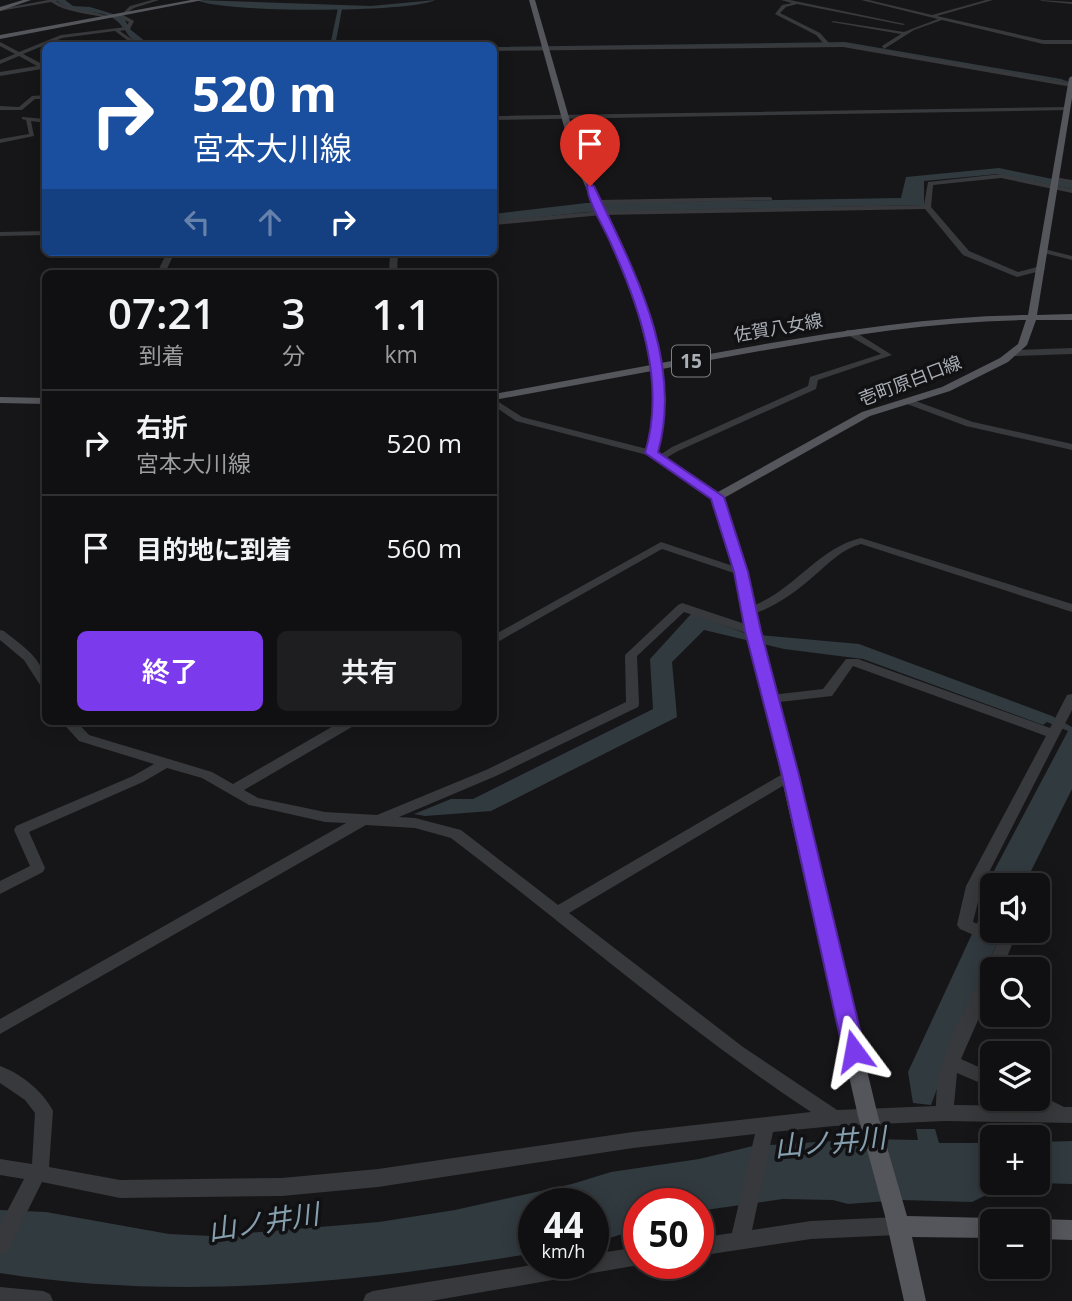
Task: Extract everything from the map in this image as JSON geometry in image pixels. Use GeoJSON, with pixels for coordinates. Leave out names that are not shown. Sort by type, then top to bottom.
{"type":"FeatureCollection","features":[{"type":"Feature","properties":{"kind":"main road"},"geometry":{"type":"LineString","coordinates":[[0,9],[28,0]]}},
{"type":"Feature","properties":{"kind":"main road"},"geometry":{"type":"LineString","coordinates":[[0,37],[198,0]]}},
{"type":"Feature","properties":{"kind":"main road"},"geometry":{"type":"LineString","coordinates":[[532,0],[577,159],[636,287],[657,368],[661,401],[655,456],[718,497],[741,572],[869,1120],[915,1301]]}},
{"type":"Feature","properties":{"kind":"main road"},"geometry":{"type":"LineString","coordinates":[[1015,353],[1022,345],[1032,317],[1071,82]]}},
{"type":"Feature","properties":{"kind":"main road","name":"佐賀八女線"},"geometry":{"type":"LineString","coordinates":[[497,398],[849,332],[919,323],[1072,317]]}},
{"type":"Feature","properties":{"kind":"main road","name":"壱町原白口線"},"geometry":{"type":"LineString","coordinates":[[718,497],[866,414],[946,389],[1015,353]]}},
{"type":"Feature","properties":{"kind":"main road"},"geometry":{"type":"LineString","coordinates":[[0,400],[42,401]]}},
{"type":"Feature","properties":{"kind":"main road"},"geometry":{"type":"LineString","coordinates":[[896,1221],[980,1227]]}},
{"type":"Feature","properties":{"kind":"main road"},"geometry":{"type":"LineString","coordinates":[[1050,1229],[1072,1230]]}},
{"type":"Feature","properties":{"kind":"street"},"geometry":{"type":"LineString","coordinates":[[0,9],[54,0],[64,9],[88,11],[107,17]]}},
{"type":"Feature","properties":{"kind":"street"},"geometry":{"type":"LineString","coordinates":[[50,42],[68,35],[128,28],[132,21],[120,15],[132,7],[157,0]]}},
{"type":"Feature","properties":{"kind":"street"},"geometry":{"type":"LineString","coordinates":[[783,0],[903,24]]}},
{"type":"Feature","properties":{"kind":"street"},"geometry":{"type":"LineString","coordinates":[[819,0],[784,6],[777,13],[799,22],[827,43],[1071,82]]}},
{"type":"Feature","properties":{"kind":"street"},"geometry":{"type":"LineString","coordinates":[[866,0],[1043,42],[1072,42]]}},
{"type":"Feature","properties":{"kind":"street"},"geometry":{"type":"LineString","coordinates":[[884,30],[991,0]]}},
{"type":"Feature","properties":{"kind":"street"},"geometry":{"type":"LineString","coordinates":[[1042,0],[1072,3]]}},
{"type":"Feature","properties":{"kind":"street"},"geometry":{"type":"LineString","coordinates":[[884,47],[904,33],[943,19]]}},
{"type":"Feature","properties":{"kind":"street"},"geometry":{"type":"LineString","coordinates":[[833,22],[904,33]]}},
{"type":"Feature","properties":{"kind":"street"},"geometry":{"type":"LineString","coordinates":[[117,31],[133,42]]}},
{"type":"Feature","properties":{"kind":"street"},"geometry":{"type":"LineString","coordinates":[[497,48],[827,43],[884,47],[1071,82]]}},
{"type":"Feature","properties":{"kind":"street"},"geometry":{"type":"LineString","coordinates":[[0,44],[42,67]]}},
{"type":"Feature","properties":{"kind":"street"},"geometry":{"type":"LineString","coordinates":[[0,62],[42,45]]}},
{"type":"Feature","properties":{"kind":"street"},"geometry":{"type":"LineString","coordinates":[[0,74],[42,67]]}},
{"type":"Feature","properties":{"kind":"street"},"geometry":{"type":"LineString","coordinates":[[0,108],[20,109],[34,97],[42,97]]}},
{"type":"Feature","properties":{"kind":"street"},"geometry":{"type":"LineString","coordinates":[[20,109],[20,115],[28,121],[42,121]]}},
{"type":"Feature","properties":{"kind":"street"},"geometry":{"type":"LineString","coordinates":[[497,118],[1067,109]]}},
{"type":"Feature","properties":{"kind":"street"},"geometry":{"type":"LineString","coordinates":[[0,141],[32,135],[28,121]]}},
{"type":"Feature","properties":{"kind":"street"},"geometry":{"type":"LineString","coordinates":[[927,207],[930,183],[1001,176],[1054,183],[1072,182]]}},
{"type":"Feature","properties":{"kind":"street"},"geometry":{"type":"LineString","coordinates":[[1054,183],[1072,191]]}},
{"type":"Feature","properties":{"kind":"street"},"geometry":{"type":"LineString","coordinates":[[497,223],[600,208],[770,199]]}},
{"type":"Feature","properties":{"kind":"street"},"geometry":{"type":"LineString","coordinates":[[600,208],[927,207],[972,257],[1017,275],[1041,268]]}},
{"type":"Feature","properties":{"kind":"street"},"geometry":{"type":"LineString","coordinates":[[0,234],[42,233]]}},
{"type":"Feature","properties":{"kind":"street"},"geometry":{"type":"LineString","coordinates":[[1043,250],[1071,256]]}},
{"type":"Feature","properties":{"kind":"street"},"geometry":{"type":"LineString","coordinates":[[497,401],[519,419],[655,456],[813,387],[813,379],[888,355],[849,332]]}},
{"type":"Feature","properties":{"kind":"street"},"geometry":{"type":"LineString","coordinates":[[1015,353],[1072,351]]}},
{"type":"Feature","properties":{"kind":"street"},"geometry":{"type":"LineString","coordinates":[[910,402],[930,412],[987,430],[1072,447]]}},
{"type":"Feature","properties":{"kind":"street"},"geometry":{"type":"LineString","coordinates":[[749,611],[758,609],[803,579],[820,564],[854,542],[861,541],[1072,608]]}},
{"type":"Feature","properties":{"kind":"street"},"geometry":{"type":"LineString","coordinates":[[497,638],[661,545],[741,572]]}},
{"type":"Feature","properties":{"kind":"street"},"geometry":{"type":"LineString","coordinates":[[0,1027],[372,819],[491,773],[633,704],[631,655],[682,607],[753,631]]}},
{"type":"Feature","properties":{"kind":"street"},"geometry":{"type":"LineString","coordinates":[[0,634],[29,658],[42,679]]}},
{"type":"Feature","properties":{"kind":"street"},"geometry":{"type":"LineString","coordinates":[[771,699],[827,693],[850,662],[854,662],[1052,733]]}},
{"type":"Feature","properties":{"kind":"street"},"geometry":{"type":"LineString","coordinates":[[981,873],[1072,698]]}},
{"type":"Feature","properties":{"kind":"street"},"geometry":{"type":"LineString","coordinates":[[72,725],[84,738],[207,775],[254,802],[325,817],[397,820],[456,834],[658,990],[834,1118]]}},
{"type":"Feature","properties":{"kind":"street"},"geometry":{"type":"LineString","coordinates":[[234,789],[345,725]]}},
{"type":"Feature","properties":{"kind":"street"},"geometry":{"type":"LineString","coordinates":[[0,888],[37,868],[21,830],[138,779],[167,762]]}},
{"type":"Feature","properties":{"kind":"street"},"geometry":{"type":"LineString","coordinates":[[558,912],[790,775]]}},
{"type":"Feature","properties":{"kind":"street"},"geometry":{"type":"LineString","coordinates":[[980,874],[974,886],[965,925],[980,932]]}},
{"type":"Feature","properties":{"kind":"street"},"geometry":{"type":"LineString","coordinates":[[945,1113],[943,1101],[952,1063],[980,1000]]}},
{"type":"Feature","properties":{"kind":"street"},"geometry":{"type":"LineString","coordinates":[[952,1063],[980,1076]]}},
{"type":"Feature","properties":{"kind":"street"},"geometry":{"type":"LineString","coordinates":[[0,1073],[31,1095],[44,1111],[42,1163],[0,1245]]}},
{"type":"Feature","properties":{"kind":"street"},"geometry":{"type":"LineString","coordinates":[[785,1122],[808,1101]]}},
{"type":"Feature","properties":{"kind":"street"},"geometry":{"type":"LineString","coordinates":[[1050,1107],[1069,1115]]}},
{"type":"Feature","properties":{"kind":"street"},"geometry":{"type":"LineString","coordinates":[[0,1167],[34,1180],[120,1189],[282,1187],[378,1178],[633,1140],[763,1129],[785,1122],[834,1118],[869,1120],[945,1113],[1069,1115]]}},
{"type":"Feature","properties":{"kind":"street"},"geometry":{"type":"LineString","coordinates":[[741,1234],[763,1129]]}},
{"type":"Feature","properties":{"kind":"street"},"geometry":{"type":"LineString","coordinates":[[714,1242],[741,1234],[896,1221]]}},
{"type":"Feature","properties":{"kind":"street"},"geometry":{"type":"LineString","coordinates":[[373,1301],[623,1259]]}},
{"type":"Feature","properties":{"kind":"street"},"geometry":{"type":"LineString","coordinates":[[0,1297],[43,1301]]}},
{"type":"Feature","properties":{"kind":"shaded area"},"geometry":{"type":"Polygon","coordinates":[[[845,42],[1072,83],[843,45],[497,50],[497,47],[845,42]]]}},
{"type":"Feature","properties":{"kind":"shaded area"},"geometry":{"type":"Polygon","coordinates":[[[999,168],[1072,183],[1072,189],[998,174],[924,181],[924,205],[588,212],[497,222],[497,214],[586,203],[901,198],[906,177],[999,168]]]}},
{"type":"Feature","properties":{"kind":"shaded area"},"geometry":{"type":"Polygon","coordinates":[[[692,613],[747,634],[859,644],[1052,716],[1072,727],[1072,789],[1030,873],[993,873],[1068,731],[1047,722],[1043,725],[863,659],[784,649],[704,630],[672,662],[677,717],[491,811],[425,816],[414,814],[451,799],[473,799],[653,709],[650,659],[692,613]]]}},
{"type":"Feature","properties":{"kind":"shaded area"},"geometry":{"type":"Polygon","coordinates":[[[980,912],[980,943],[997,943],[991,957],[980,957],[980,982],[931,1105],[913,1103],[908,1072],[980,912]]]}},
{"type":"Feature","properties":{"kind":"shaded area"},"geometry":{"type":"Polygon","coordinates":[[[916,1129],[935,1129],[939,1143],[980,1143],[980,1195],[986,1195],[972,1202],[901,1200],[848,1204],[833,1200],[783,1199],[714,1209],[714,1188],[623,1188],[623,1234],[609,1238],[609,1188],[554,1188],[611,1172],[699,1159],[753,1146],[866,1139],[918,1140],[916,1129]]]}},
{"type":"Feature","properties":{"kind":"shaded area"},"geometry":{"type":"Polygon","coordinates":[[[1072,1141],[1072,1184],[1050,1183],[1050,1142],[1072,1141]]]}},
{"type":"Feature","properties":{"kind":"shaded area"},"geometry":{"type":"Polygon","coordinates":[[[518,1196],[518,1256],[401,1273],[267,1285],[133,1286],[0,1273],[0,1210],[46,1212],[169,1234],[211,1236],[379,1222],[455,1210],[518,1196]]]}},
{"type":"Feature","properties":{"kind":"waterway"},"geometry":{"type":"LineString","coordinates":[[60,0],[71,8],[90,9],[120,19],[128,32],[142,42]]}},
{"type":"Feature","properties":{"kind":"waterway"},"geometry":{"type":"LineString","coordinates":[[201,0],[226,4],[371,8],[431,0]]}},
{"type":"Feature","properties":{"kind":"waterway"},"geometry":{"type":"LineString","coordinates":[[333,42],[340,9]]}},
{"type":"Feature","properties":{"kind":"route"},"geometry":{"type":"LineString","coordinates":[[590,186],[628,264],[657,368],[661,401],[651,453],[718,497],[741,572],[854,1051]]}},
{"type":"Feature","properties":{"kind":"water label","name":"山ノ井川"},"geometry":{"type":"Point","coordinates":[830,1141]}},
{"type":"Feature","properties":{"kind":"water label","name":"山ノ井川"},"geometry":{"type":"Point","coordinates":[263,1221]}}]}
